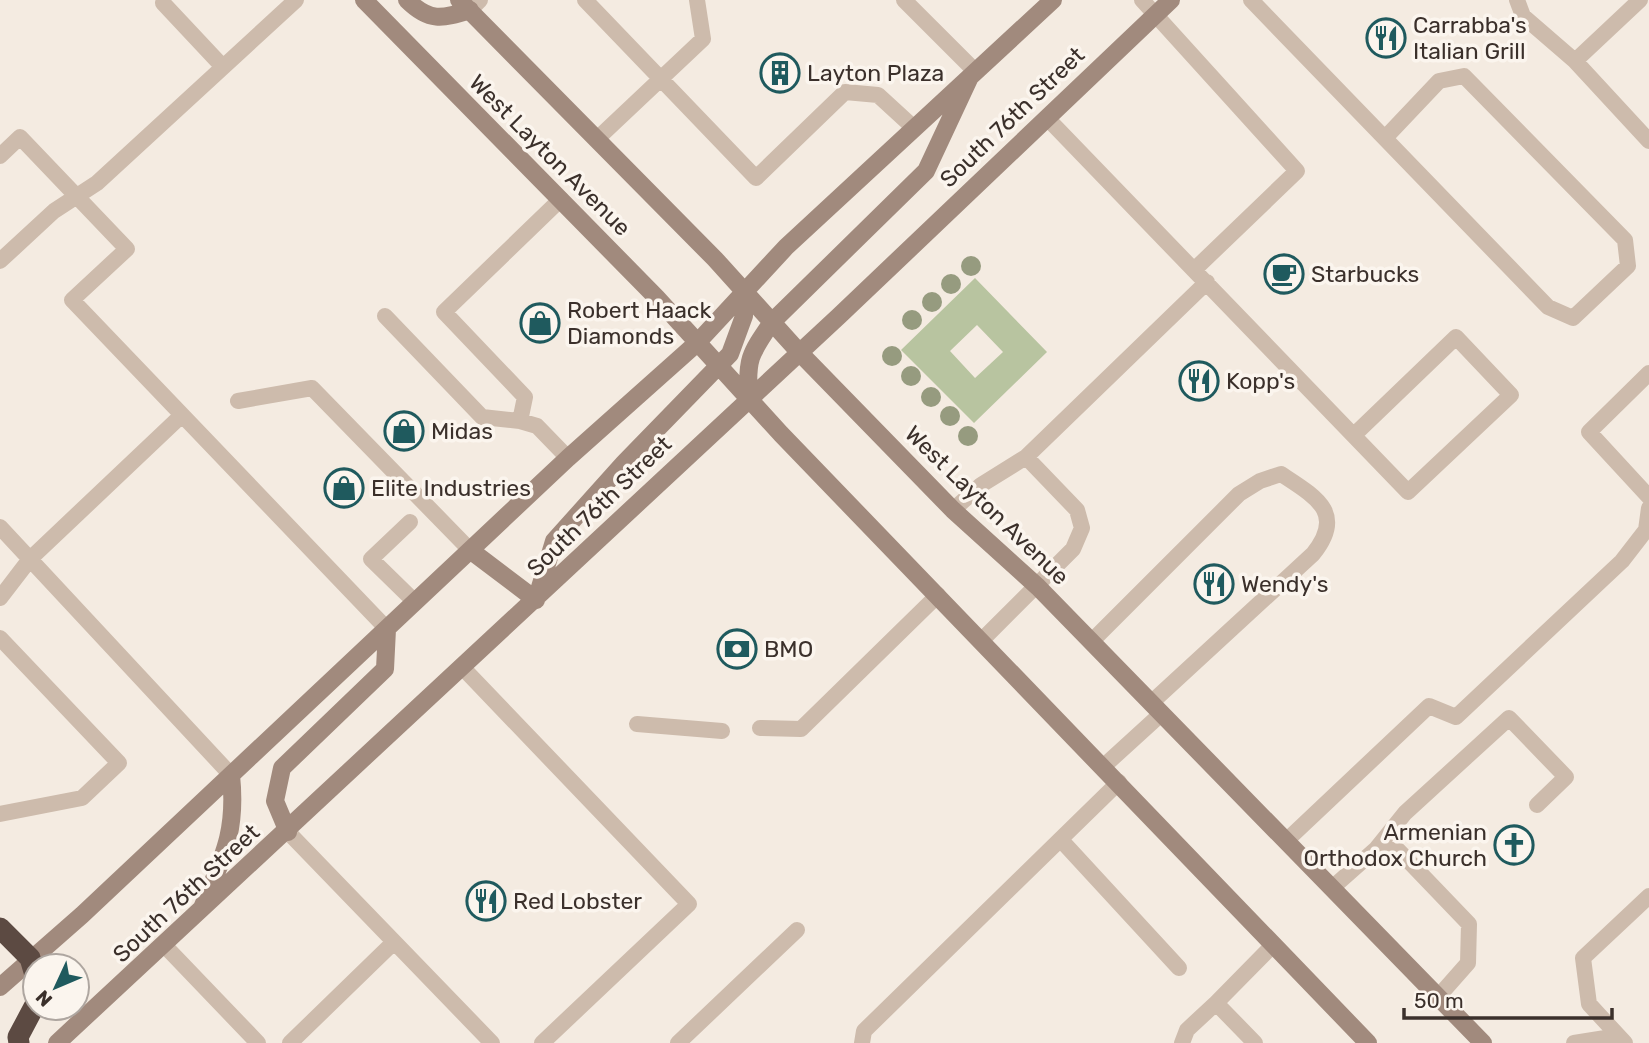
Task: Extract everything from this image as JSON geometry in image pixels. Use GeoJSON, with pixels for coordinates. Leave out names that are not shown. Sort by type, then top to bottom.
{"type":"FeatureCollection","features":[{"type":"Feature","properties":{"kind":"highway"},"geometry":{"type":"LineString","coordinates":[[0,928],[21,954]]}},
{"type":"Feature","properties":{"kind":"highway"},"geometry":{"type":"LineString","coordinates":[[19,1043],[28,1022]]}},
{"type":"Feature","properties":{"kind":"main road","name":"West Layton Avenue"},"geometry":{"type":"LineString","coordinates":[[364,0],[561,199],[1368,1043]]}},
{"type":"Feature","properties":{"kind":"main road"},"geometry":{"type":"LineString","coordinates":[[407,0],[418,11],[443,19],[470,3]]}},
{"type":"Feature","properties":{"kind":"main road"},"geometry":{"type":"LineString","coordinates":[[46,952],[82,915],[568,458],[697,343],[777,255],[974,70],[1053,0]]}},
{"type":"Feature","properties":{"kind":"main road","name":"South 76th Street"},"geometry":{"type":"LineString","coordinates":[[57,1043],[536,600],[1171,0]]}},
{"type":"Feature","properties":{"kind":"main road","name":"West Layton Avenue"},"geometry":{"type":"LineString","coordinates":[[470,3],[799,352],[953,510],[1038,587],[1483,1043]]}},
{"type":"Feature","properties":{"kind":"main road"},"geometry":{"type":"LineString","coordinates":[[749,398],[748,361],[772,323],[926,171],[974,70]]}},
{"type":"Feature","properties":{"kind":"main road"},"geometry":{"type":"LineString","coordinates":[[470,550],[536,600],[554,541],[624,463],[730,354],[739,334],[744,292]]}},
{"type":"Feature","properties":{"kind":"main road"},"geometry":{"type":"LineString","coordinates":[[288,832],[275,801],[282,768],[385,669],[387,629]]}},
{"type":"Feature","properties":{"kind":"main road"},"geometry":{"type":"LineString","coordinates":[[199,914],[230,841],[234,806],[231,775]]}},
{"type":"Feature","properties":{"kind":"main road"},"geometry":{"type":"LineString","coordinates":[[0,987],[21,974]]}},
{"type":"Feature","properties":{"kind":"lane"},"geometry":{"type":"LineString","coordinates":[[0,261],[54,211],[97,183],[296,0]]}},
{"type":"Feature","properties":{"kind":"lane"},"geometry":{"type":"LineString","coordinates":[[585,0],[756,178],[845,92],[878,95],[914,128]]}},
{"type":"Feature","properties":{"kind":"lane"},"geometry":{"type":"LineString","coordinates":[[597,139],[703,39],[696,0]]}},
{"type":"Feature","properties":{"kind":"lane"},"geometry":{"type":"LineString","coordinates":[[904,0],[974,70]]}},
{"type":"Feature","properties":{"kind":"lane"},"geometry":{"type":"LineString","coordinates":[[1142,0],[1297,171],[1194,270]]}},
{"type":"Feature","properties":{"kind":"lane"},"geometry":{"type":"LineString","coordinates":[[1251,0],[1548,307],[1573,318],[1628,266],[1625,240],[1464,76],[1439,81],[1385,138]]}},
{"type":"Feature","properties":{"kind":"lane"},"geometry":{"type":"LineString","coordinates":[[1517,0],[1523,16],[1575,61],[1649,141]]}},
{"type":"Feature","properties":{"kind":"lane"},"geometry":{"type":"LineString","coordinates":[[1575,61],[1640,0]]}},
{"type":"Feature","properties":{"kind":"lane"},"geometry":{"type":"LineString","coordinates":[[163,3],[223,67]]}},
{"type":"Feature","properties":{"kind":"lane"},"geometry":{"type":"LineString","coordinates":[[1047,118],[1408,492],[1511,395],[1456,337],[1354,435]]}},
{"type":"Feature","properties":{"kind":"lane"},"geometry":{"type":"LineString","coordinates":[[0,156],[20,137],[127,249],[72,300],[387,629]]}},
{"type":"Feature","properties":{"kind":"lane"},"geometry":{"type":"LineString","coordinates":[[520,421],[524,397],[444,312],[561,199]]}},
{"type":"Feature","properties":{"kind":"lane"},"geometry":{"type":"LineString","coordinates":[[953,510],[981,485],[1026,457],[1207,282]]}},
{"type":"Feature","properties":{"kind":"lane"},"geometry":{"type":"LineString","coordinates":[[385,316],[482,417],[520,421],[537,426],[568,458]]}},
{"type":"Feature","properties":{"kind":"lane"},"geometry":{"type":"LineString","coordinates":[[1649,373],[1589,432],[1649,497]]}},
{"type":"Feature","properties":{"kind":"lane"},"geometry":{"type":"LineString","coordinates":[[238,401],[313,388],[470,550]]}},
{"type":"Feature","properties":{"kind":"lane"},"geometry":{"type":"LineString","coordinates":[[0,598],[30,559],[182,415]]}},
{"type":"Feature","properties":{"kind":"lane"},"geometry":{"type":"LineString","coordinates":[[982,640],[1038,587],[1073,549],[1082,528],[1077,510],[1026,457]]}},
{"type":"Feature","properties":{"kind":"lane"},"geometry":{"type":"LineString","coordinates":[[1091,642],[1239,494],[1260,481],[1281,474],[1321,503],[1329,521],[1325,539],[1313,554],[1156,708],[1104,766]]}},
{"type":"Feature","properties":{"kind":"lane"},"geometry":{"type":"LineString","coordinates":[[1286,841],[1429,706],[1456,717],[1622,561],[1646,530],[1649,508]]}},
{"type":"Feature","properties":{"kind":"lane"},"geometry":{"type":"LineString","coordinates":[[410,522],[371,559],[415,603]]}},
{"type":"Feature","properties":{"kind":"lane"},"geometry":{"type":"LineString","coordinates":[[0,527],[231,775]]}},
{"type":"Feature","properties":{"kind":"lane"},"geometry":{"type":"LineString","coordinates":[[760,728],[801,729],[938,595]]}},
{"type":"Feature","properties":{"kind":"lane"},"geometry":{"type":"LineString","coordinates":[[0,638],[119,763],[82,798],[0,814]]}},
{"type":"Feature","properties":{"kind":"lane"},"geometry":{"type":"LineString","coordinates":[[463,668],[689,904],[542,1043]]}},
{"type":"Feature","properties":{"kind":"lane"},"geometry":{"type":"LineString","coordinates":[[1332,888],[1376,849],[1405,813],[1509,718],[1566,776],[1537,805]]}},
{"type":"Feature","properties":{"kind":"lane"},"geometry":{"type":"LineString","coordinates":[[636,724],[722,731]]}},
{"type":"Feature","properties":{"kind":"lane"},"geometry":{"type":"LineString","coordinates":[[862,1043],[864,1031],[1119,782]]}},
{"type":"Feature","properties":{"kind":"lane"},"geometry":{"type":"LineString","coordinates":[[288,832],[492,1043]]}},
{"type":"Feature","properties":{"kind":"lane"},"geometry":{"type":"LineString","coordinates":[[1061,840],[1179,968]]}},
{"type":"Feature","properties":{"kind":"lane"},"geometry":{"type":"LineString","coordinates":[[1376,849],[1398,850],[1469,924],[1468,963],[1438,997]]}},
{"type":"Feature","properties":{"kind":"lane"},"geometry":{"type":"LineString","coordinates":[[1618,1041],[1589,1004],[1583,958],[1649,896]]}},
{"type":"Feature","properties":{"kind":"lane"},"geometry":{"type":"LineString","coordinates":[[678,1043],[797,930]]}},
{"type":"Feature","properties":{"kind":"lane"},"geometry":{"type":"LineString","coordinates":[[290,1043],[394,942]]}},
{"type":"Feature","properties":{"kind":"lane"},"geometry":{"type":"LineString","coordinates":[[164,946],[258,1043]]}},
{"type":"Feature","properties":{"kind":"lane"},"geometry":{"type":"LineString","coordinates":[[1182,1043],[1187,1030],[1273,946]]}},
{"type":"Feature","properties":{"kind":"lane"},"geometry":{"type":"LineString","coordinates":[[1216,1003],[1255,1043]]}},
{"type":"Feature","properties":{"kind":"lane"},"geometry":{"type":"LineString","coordinates":[[1574,1043],[1618,1041]]}},
{"type":"Feature","properties":{"kind":"green space"},"geometry":{"type":"Polygon","coordinates":[[[975,278],[1047,352],[974,423],[901,350],[975,278]],[[977,325],[950,351],[975,378],[1003,352],[977,325]]]}},
{"type":"Feature","properties":{"kind":"place","name":"Carrabba's Italian Grill"},"geometry":{"type":"Point","coordinates":[1386,38]}},
{"type":"Feature","properties":{"kind":"place","name":"Layton Plaza"},"geometry":{"type":"Point","coordinates":[780,73]}},
{"type":"Feature","properties":{"kind":"place","name":"Starbucks"},"geometry":{"type":"Point","coordinates":[1284,274]}},
{"type":"Feature","properties":{"kind":"place","name":"Robert Haack Diamonds"},"geometry":{"type":"Point","coordinates":[540,323]}},
{"type":"Feature","properties":{"kind":"place","name":"Kopp's"},"geometry":{"type":"Point","coordinates":[1199,381]}},
{"type":"Feature","properties":{"kind":"place","name":"Midas"},"geometry":{"type":"Point","coordinates":[404,431]}},
{"type":"Feature","properties":{"kind":"place","name":"Elite Industries"},"geometry":{"type":"Point","coordinates":[344,488]}},
{"type":"Feature","properties":{"kind":"place","name":"Wendy's"},"geometry":{"type":"Point","coordinates":[1214,584]}},
{"type":"Feature","properties":{"kind":"place","name":"BMO"},"geometry":{"type":"Point","coordinates":[737,649]}},
{"type":"Feature","properties":{"kind":"place","name":"Armenian Orthodox Church"},"geometry":{"type":"Point","coordinates":[1514,845]}},
{"type":"Feature","properties":{"kind":"place","name":"Red Lobster"},"geometry":{"type":"Point","coordinates":[486,901]}}]}
